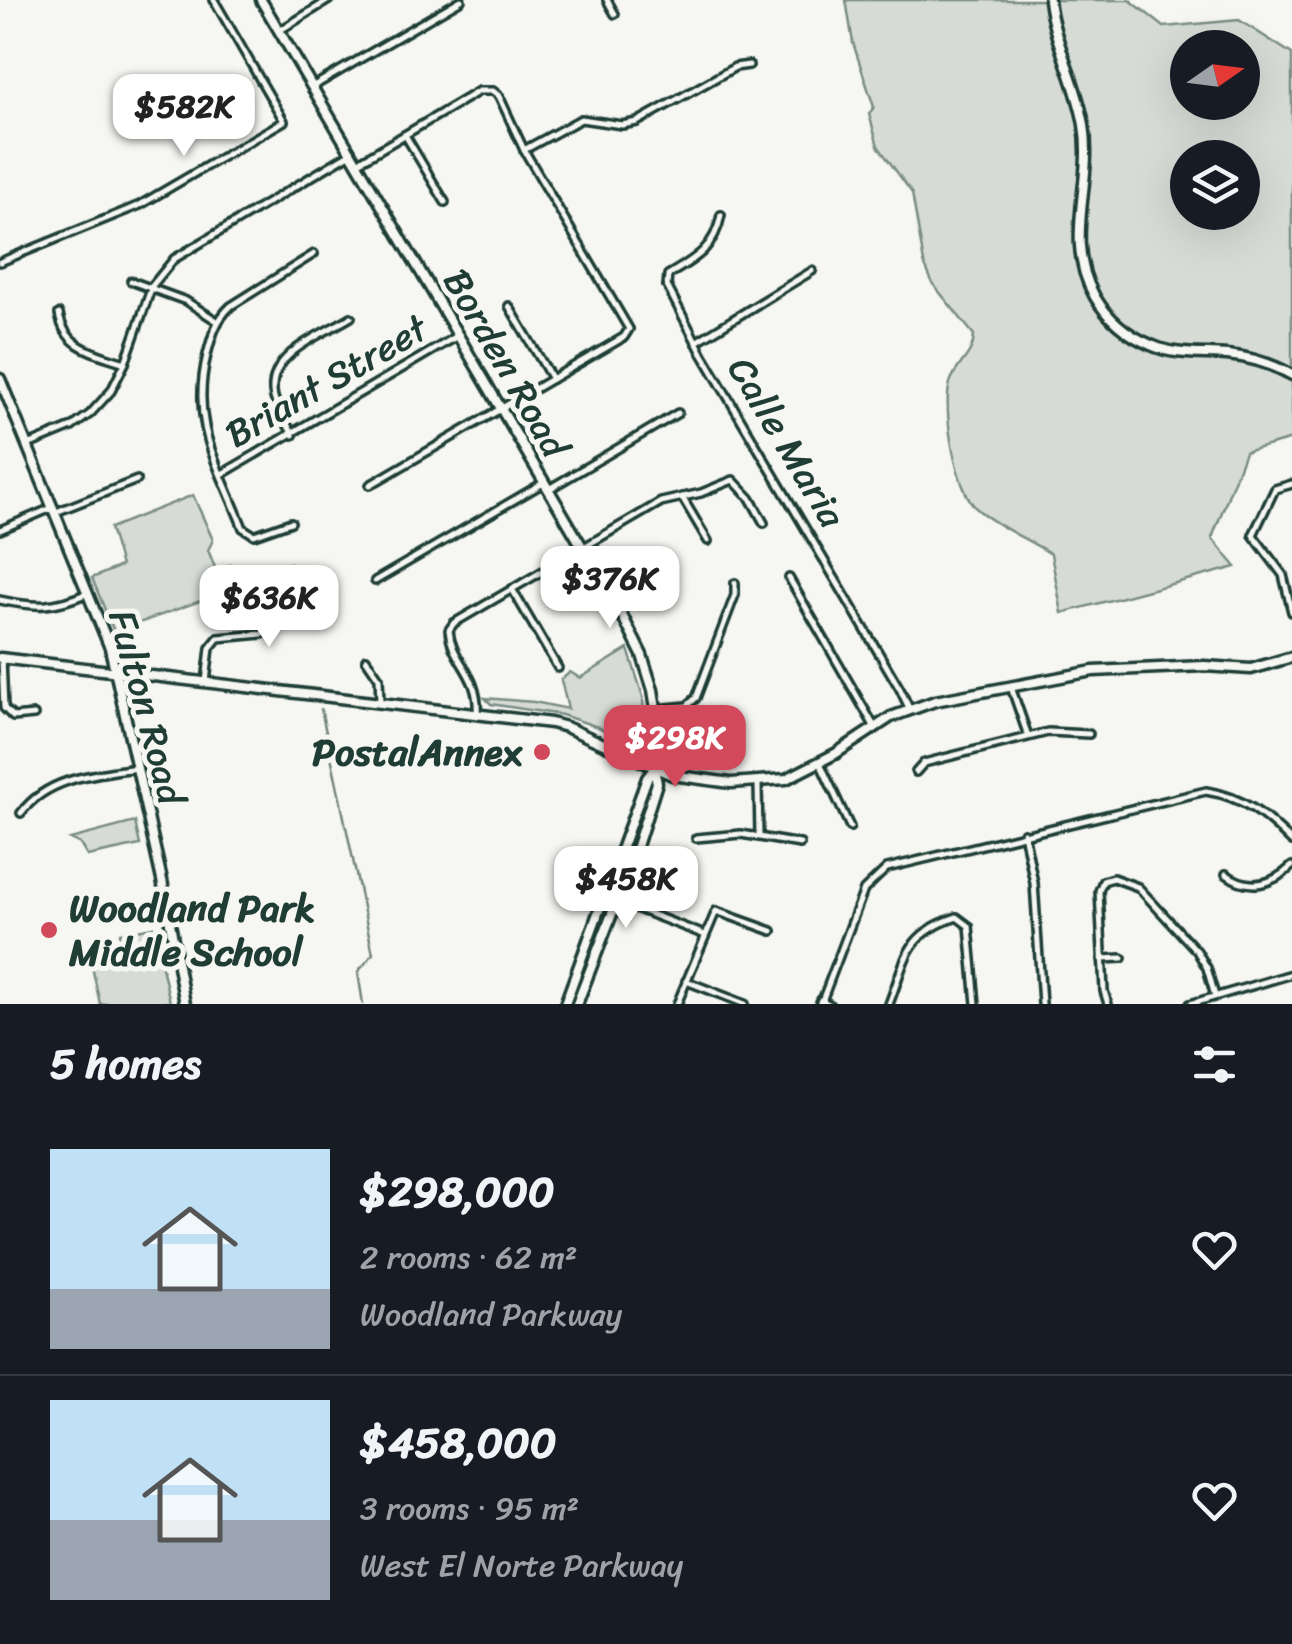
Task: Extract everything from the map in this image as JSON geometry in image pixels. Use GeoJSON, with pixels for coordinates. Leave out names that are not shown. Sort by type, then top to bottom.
{"type":"FeatureCollection","features":[{"type":"Feature","properties":{"kind":"main road","name":"Borden Road"},"geometry":{"type":"LineString","coordinates":[[261,0],[636,640],[649,674],[656,709],[654,769]]}},
{"type":"Feature","properties":{"kind":"main road"},"geometry":{"type":"LineString","coordinates":[[1049,0],[1052,23],[1079,98],[1085,128],[1078,245],[1082,268],[1100,305],[1132,336],[1156,348],[1186,354],[1232,355],[1292,375]]}},
{"type":"Feature","properties":{"kind":"main road","name":"Fulton Road"},"geometry":{"type":"LineString","coordinates":[[1,384],[55,510],[116,670],[185,1004]]}},
{"type":"Feature","properties":{"kind":"main road"},"geometry":{"type":"LineString","coordinates":[[1,658],[566,727],[654,769],[690,780],[758,784],[786,780],[909,708],[1094,671],[1204,666],[1251,669],[1292,657]]}},
{"type":"Feature","properties":{"kind":"main road"},"geometry":{"type":"LineString","coordinates":[[577,1004],[652,804],[657,783],[654,769]]}},
{"type":"Feature","properties":{"kind":"main road"},"geometry":{"type":"LineString","coordinates":[[565,1004],[654,769]]}},
{"type":"Feature","properties":{"kind":"street"},"geometry":{"type":"LineString","coordinates":[[0,262],[140,205],[284,121],[214,0]]}},
{"type":"Feature","properties":{"kind":"street"},"geometry":{"type":"LineString","coordinates":[[279,31],[330,0]]}},
{"type":"Feature","properties":{"kind":"street"},"geometry":{"type":"LineString","coordinates":[[312,87],[461,0]]}},
{"type":"Feature","properties":{"kind":"street"},"geometry":{"type":"LineString","coordinates":[[607,0],[615,14]]}},
{"type":"Feature","properties":{"kind":"street"},"geometry":{"type":"LineString","coordinates":[[524,150],[582,119],[622,125],[637,122],[735,67],[749,64]]}},
{"type":"Feature","properties":{"kind":"street"},"geometry":{"type":"LineString","coordinates":[[357,163],[479,91],[493,91],[629,330],[624,338],[370,485]]}},
{"type":"Feature","properties":{"kind":"street"},"geometry":{"type":"LineString","coordinates":[[405,134],[446,202]]}},
{"type":"Feature","properties":{"kind":"street"},"geometry":{"type":"LineString","coordinates":[[28,446],[72,427],[111,391],[152,286],[174,259],[352,153]]}},
{"type":"Feature","properties":{"kind":"street","name":"Calle Maria"},"geometry":{"type":"LineString","coordinates":[[721,215],[716,237],[708,248],[666,280],[696,342],[909,708]]}},
{"type":"Feature","properties":{"kind":"street"},"geometry":{"type":"LineString","coordinates":[[290,522],[254,535],[247,532],[204,430],[200,391],[218,321],[230,306],[314,254]]}},
{"type":"Feature","properties":{"kind":"street"},"geometry":{"type":"LineString","coordinates":[[696,342],[812,271]]}},
{"type":"Feature","properties":{"kind":"street"},"geometry":{"type":"LineString","coordinates":[[131,281],[186,301],[218,321]]}},
{"type":"Feature","properties":{"kind":"street"},"geometry":{"type":"LineString","coordinates":[[509,306],[552,379]]}},
{"type":"Feature","properties":{"kind":"street"},"geometry":{"type":"LineString","coordinates":[[59,314],[66,335],[76,346],[125,363]]}},
{"type":"Feature","properties":{"kind":"street"},"geometry":{"type":"LineString","coordinates":[[293,434],[275,402],[274,375],[290,354],[351,317]]}},
{"type":"Feature","properties":{"kind":"street","name":"Briant Street"},"geometry":{"type":"LineString","coordinates":[[222,474],[459,335]]}},
{"type":"Feature","properties":{"kind":"street"},"geometry":{"type":"LineString","coordinates":[[375,581],[678,413]]}},
{"type":"Feature","properties":{"kind":"street"},"geometry":{"type":"LineString","coordinates":[[0,530],[137,480]]}},
{"type":"Feature","properties":{"kind":"street"},"geometry":{"type":"LineString","coordinates":[[478,714],[476,686],[449,633],[454,623],[661,502],[701,493],[733,480],[764,522]]}},
{"type":"Feature","properties":{"kind":"street"},"geometry":{"type":"LineString","coordinates":[[1292,484],[1275,489],[1253,535],[1283,575],[1292,612]]}},
{"type":"Feature","properties":{"kind":"street"},"geometry":{"type":"LineString","coordinates":[[682,497],[708,541]]}},
{"type":"Feature","properties":{"kind":"street"},"geometry":{"type":"LineString","coordinates":[[1283,575],[1292,570]]}},
{"type":"Feature","properties":{"kind":"street"},"geometry":{"type":"LineString","coordinates":[[789,578],[874,726]]}},
{"type":"Feature","properties":{"kind":"street"},"geometry":{"type":"LineString","coordinates":[[656,709],[687,706],[696,698],[736,583]]}},
{"type":"Feature","properties":{"kind":"street"},"geometry":{"type":"LineString","coordinates":[[512,588],[558,668]]}},
{"type":"Feature","properties":{"kind":"street"},"geometry":{"type":"LineString","coordinates":[[0,600],[38,607],[60,605],[88,593]]}},
{"type":"Feature","properties":{"kind":"street"},"geometry":{"type":"LineString","coordinates":[[206,682],[210,648],[218,638],[262,634],[331,606]]}},
{"type":"Feature","properties":{"kind":"street"},"geometry":{"type":"LineString","coordinates":[[1,658],[4,708],[13,717],[34,715]]}},
{"type":"Feature","properties":{"kind":"street"},"geometry":{"type":"LineString","coordinates":[[366,659],[379,678],[380,702]]}},
{"type":"Feature","properties":{"kind":"street"},"geometry":{"type":"LineString","coordinates":[[1011,687],[1028,737]]}},
{"type":"Feature","properties":{"kind":"street"},"geometry":{"type":"LineString","coordinates":[[916,772],[924,764],[1048,732],[1090,734]]}},
{"type":"Feature","properties":{"kind":"street"},"geometry":{"type":"LineString","coordinates":[[820,762],[850,827]]}},
{"type":"Feature","properties":{"kind":"street"},"geometry":{"type":"LineString","coordinates":[[21,813],[35,797],[57,784],[137,768]]}},
{"type":"Feature","properties":{"kind":"street"},"geometry":{"type":"LineString","coordinates":[[758,784],[759,836]]}},
{"type":"Feature","properties":{"kind":"street"},"geometry":{"type":"LineString","coordinates":[[824,1003],[864,890],[880,872],[1024,833],[1206,791],[1227,794],[1253,806],[1292,842]]}},
{"type":"Feature","properties":{"kind":"street"},"geometry":{"type":"LineString","coordinates":[[1024,833],[1034,882],[1042,1004]]}},
{"type":"Feature","properties":{"kind":"street"},"geometry":{"type":"LineString","coordinates":[[696,838],[720,834],[759,836],[800,844]]}},
{"type":"Feature","properties":{"kind":"street"},"geometry":{"type":"LineString","coordinates":[[1226,874],[1236,881],[1267,883],[1292,866]]}},
{"type":"Feature","properties":{"kind":"street"},"geometry":{"type":"LineString","coordinates":[[1108,1004],[1099,891],[1104,881],[1113,878],[1138,887],[1197,951],[1208,968],[1215,996]]}},
{"type":"Feature","properties":{"kind":"street"},"geometry":{"type":"LineString","coordinates":[[617,901],[704,935]]}},
{"type":"Feature","properties":{"kind":"street"},"geometry":{"type":"LineString","coordinates":[[678,1004],[716,910],[772,930]]}},
{"type":"Feature","properties":{"kind":"street"},"geometry":{"type":"LineString","coordinates":[[889,1004],[918,936],[957,917],[969,926],[976,1004]]}},
{"type":"Feature","properties":{"kind":"street"},"geometry":{"type":"LineString","coordinates":[[1102,959],[1122,958]]}},
{"type":"Feature","properties":{"kind":"street"},"geometry":{"type":"LineString","coordinates":[[1190,1004],[1292,974]]}},
{"type":"Feature","properties":{"kind":"street"},"geometry":{"type":"LineString","coordinates":[[686,981],[745,1004]]}},
{"type":"Feature","properties":{"kind":"shaded area"},"geometry":{"type":"Polygon","coordinates":[[[846,0],[1130,0],[1164,27],[1239,20],[1255,30],[1170,30],[1170,120],[1260,120],[1260,33],[1292,54],[1292,439],[1245,452],[1212,538],[1236,567],[1062,613],[1051,554],[994,522],[969,500],[953,449],[948,395],[974,335],[933,284],[924,263],[912,193],[878,146],[869,114],[874,107],[853,43],[846,0]]]}},
{"type":"Feature","properties":{"kind":"shaded area"},"geometry":{"type":"Polygon","coordinates":[[[193,495],[213,540],[208,550],[218,575],[230,565],[242,579],[290,563],[292,568],[114,632],[92,578],[121,566],[110,528],[193,495]]]}},
{"type":"Feature","properties":{"kind":"shaded area"},"geometry":{"type":"Polygon","coordinates":[[[628,649],[643,697],[645,743],[637,749],[598,727],[562,715],[491,704],[485,698],[568,709],[561,680],[570,672],[580,678],[628,649]]]}},
{"type":"Feature","properties":{"kind":"shaded area"},"geometry":{"type":"Polygon","coordinates":[[[135,822],[140,845],[87,856],[80,844],[70,839],[135,822]]]}},
{"type":"Feature","properties":{"kind":"shaded area"},"geometry":{"type":"Polygon","coordinates":[[[153,927],[170,1002],[100,1004],[90,957],[123,951],[120,933],[153,927]]]}},
{"type":"Feature","properties":{"kind":"waterway"},"geometry":{"type":"LineString","coordinates":[[321,709],[373,954],[358,972],[363,1004]]}},
{"type":"Feature","properties":{"kind":"place","name":"PostalAnnex"},"geometry":{"type":"Point","coordinates":[542,752]}},
{"type":"Feature","properties":{"kind":"place","name":"Woodland Park Middle School"},"geometry":{"type":"Point","coordinates":[49,930]}}]}
